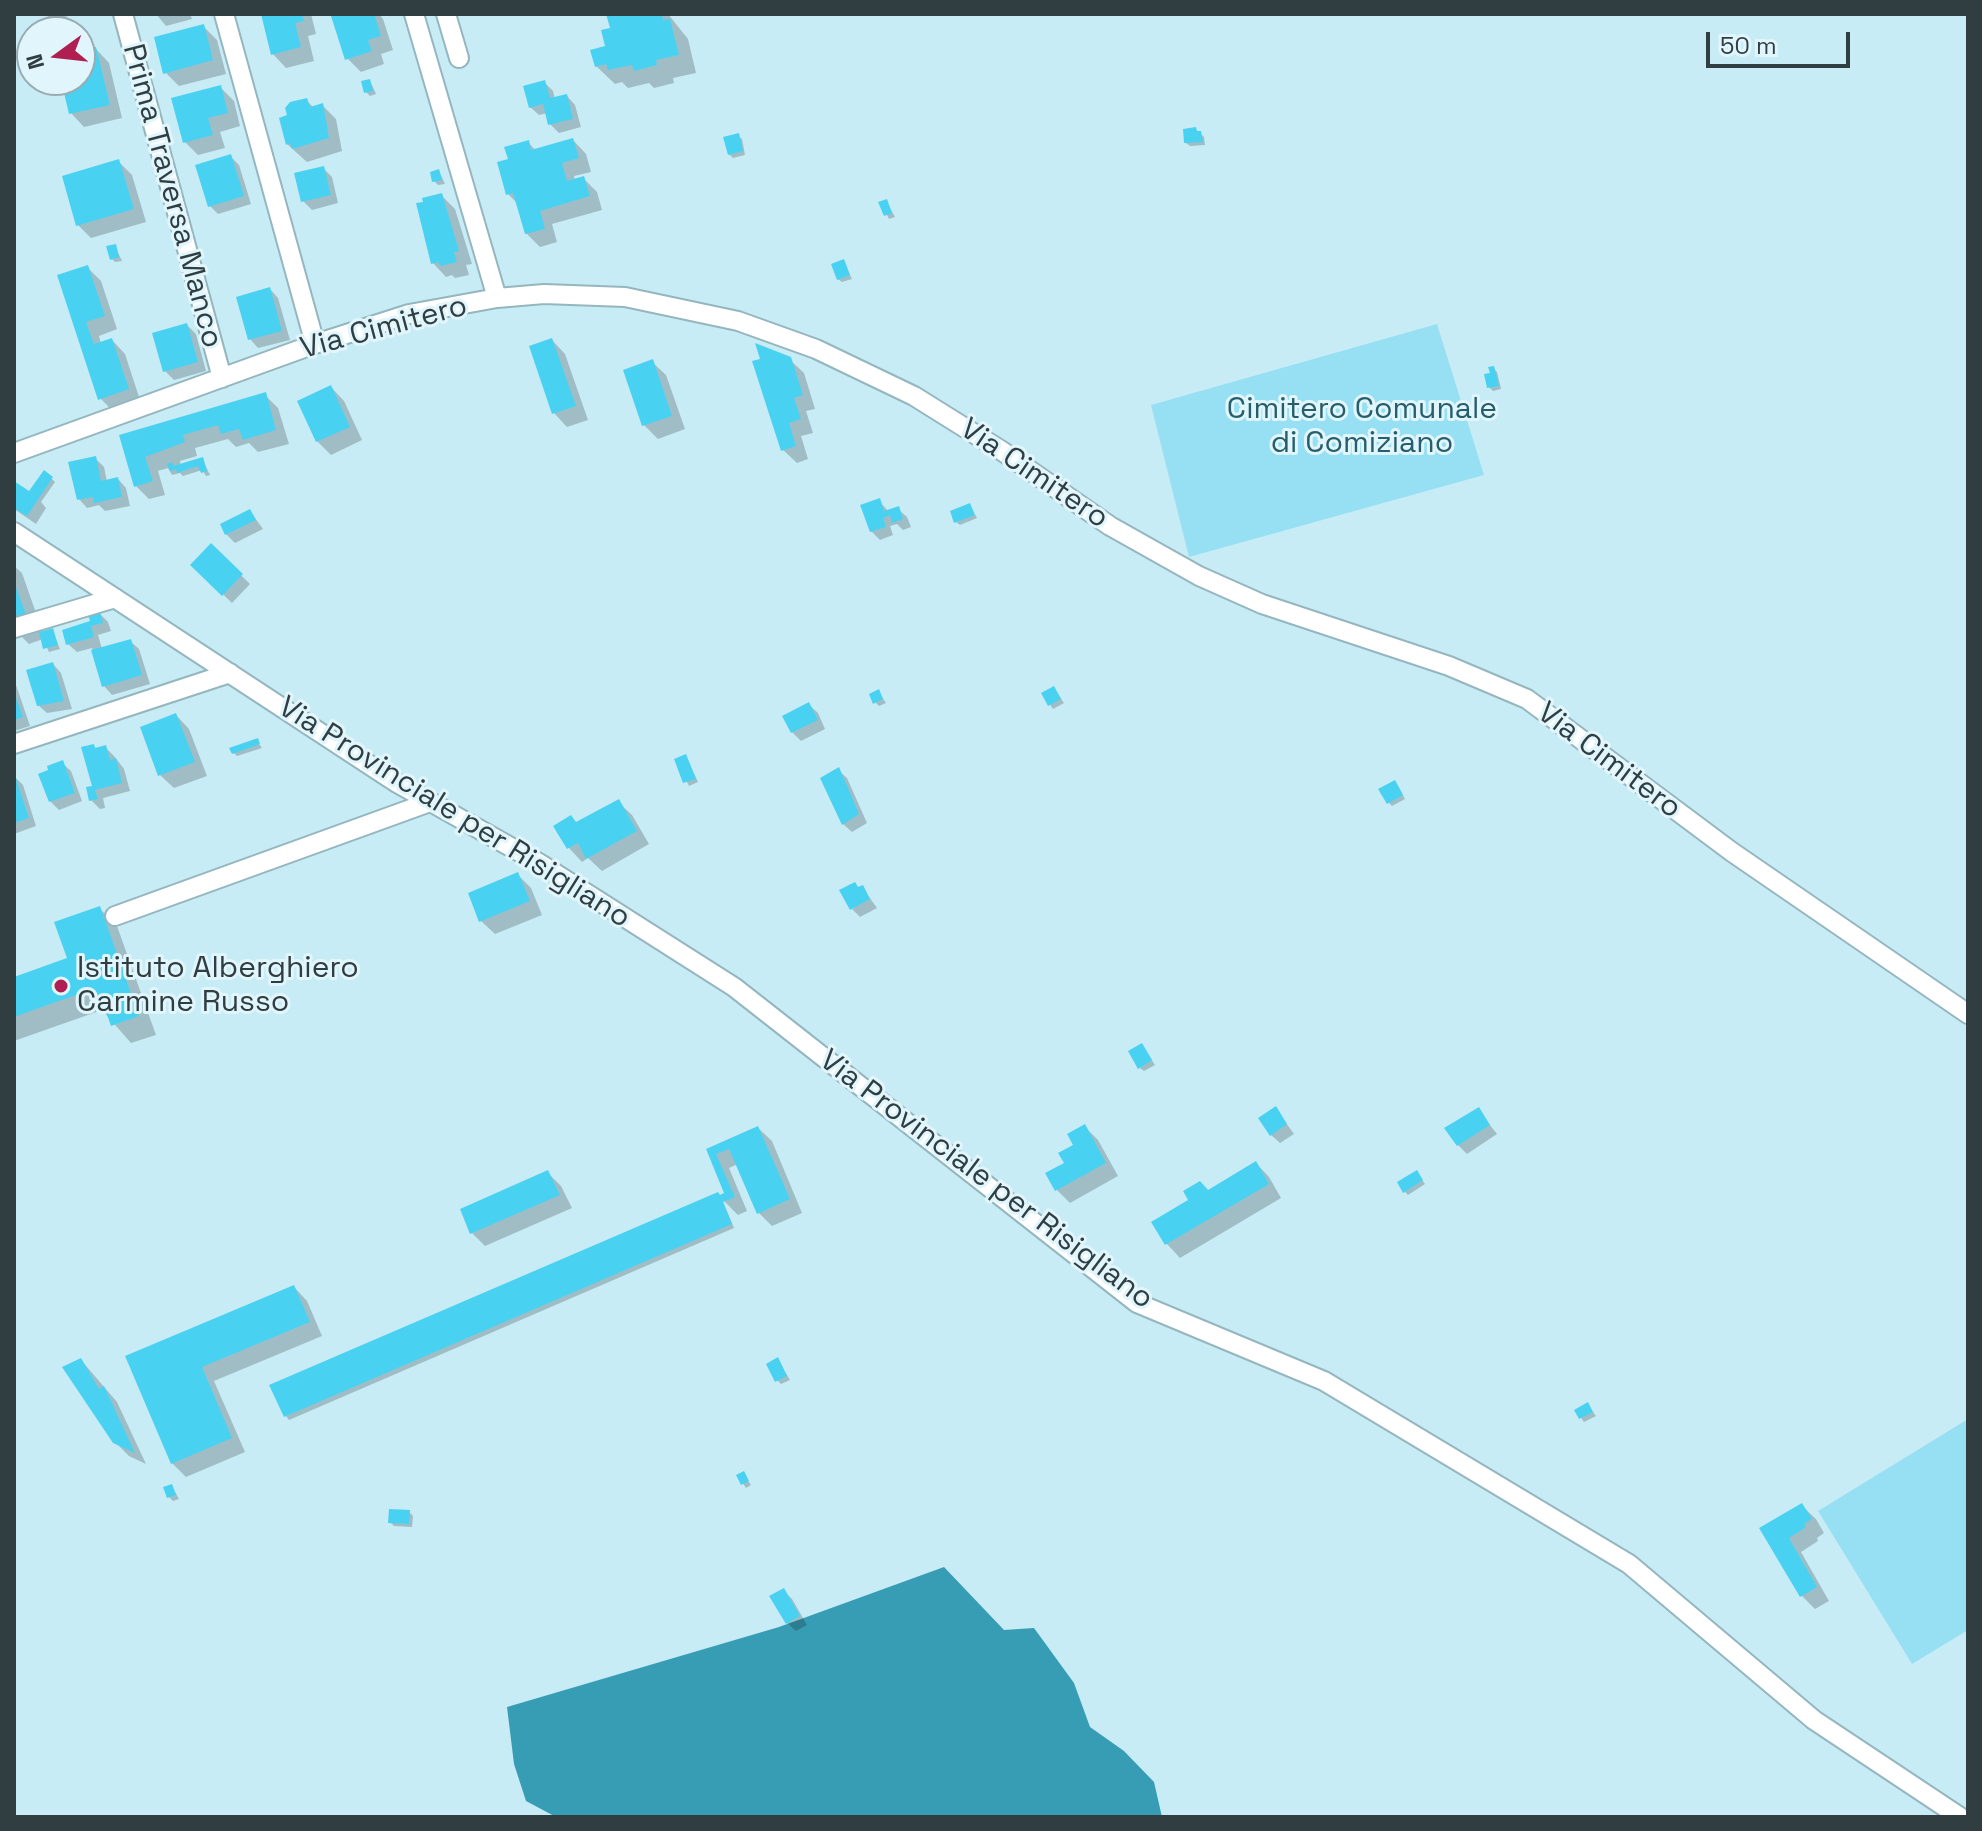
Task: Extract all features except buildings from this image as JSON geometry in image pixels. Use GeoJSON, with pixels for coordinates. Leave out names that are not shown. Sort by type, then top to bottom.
{"type":"FeatureCollection","features":[{"type":"Feature","properties":{"kind":"street","name":"Prima Traversa Manco"},"geometry":{"type":"LineString","coordinates":[[123,14],[222,378]]}},
{"type":"Feature","properties":{"kind":"street"},"geometry":{"type":"LineString","coordinates":[[224,14],[315,344]]}},
{"type":"Feature","properties":{"kind":"street"},"geometry":{"type":"LineString","coordinates":[[414,14],[497,298]]}},
{"type":"Feature","properties":{"kind":"street"},"geometry":{"type":"LineString","coordinates":[[446,14],[459,58]]}},
{"type":"Feature","properties":{"kind":"street","name":"Via Cimitero"},"geometry":{"type":"LineString","coordinates":[[14,453],[315,344],[409,314],[497,298],[544,294],[625,297],[738,321],[816,349],[914,396],[1002,451],[1110,526],[1199,576],[1262,604],[1449,666],[1527,699],[1732,852],[1968,1014]]}},
{"type":"Feature","properties":{"kind":"street","name":"Via Provinciale per Risigliano"},"geometry":{"type":"LineString","coordinates":[[14,532],[397,783],[539,863],[734,987],[1137,1303],[1324,1381],[1629,1564],[1814,1720],[1960,1817]]}},
{"type":"Feature","properties":{"kind":"street"},"geometry":{"type":"LineString","coordinates":[[14,628],[115,598]]}},
{"type":"Feature","properties":{"kind":"street"},"geometry":{"type":"LineString","coordinates":[[14,744],[230,673]]}},
{"type":"Feature","properties":{"kind":"street"},"geometry":{"type":"LineString","coordinates":[[115,916],[430,802]]}},
{"type":"Feature","properties":{"kind":"green space","name":"Cimitero Comunale di Comiziano"},"geometry":{"type":"Polygon","coordinates":[[[1437,324],[1484,475],[1189,557],[1151,405],[1437,324]]]}},
{"type":"Feature","properties":{"kind":"green space"},"geometry":{"type":"Polygon","coordinates":[[[1968,1419],[1968,1630],[1912,1664],[1818,1511],[1968,1419]]]}},
{"type":"Feature","properties":{"kind":"shaded area"},"geometry":{"type":"Polygon","coordinates":[[[944,1567],[1004,1630],[1034,1628],[1074,1683],[1090,1727],[1124,1751],[1154,1782],[1162,1817],[556,1817],[526,1801],[514,1764],[507,1707],[779,1627],[944,1567]]]}},
{"type":"Feature","properties":{"kind":"place","name":"Istituto Alberghiero Carmine Russo"},"geometry":{"type":"Point","coordinates":[61,986]}}]}
